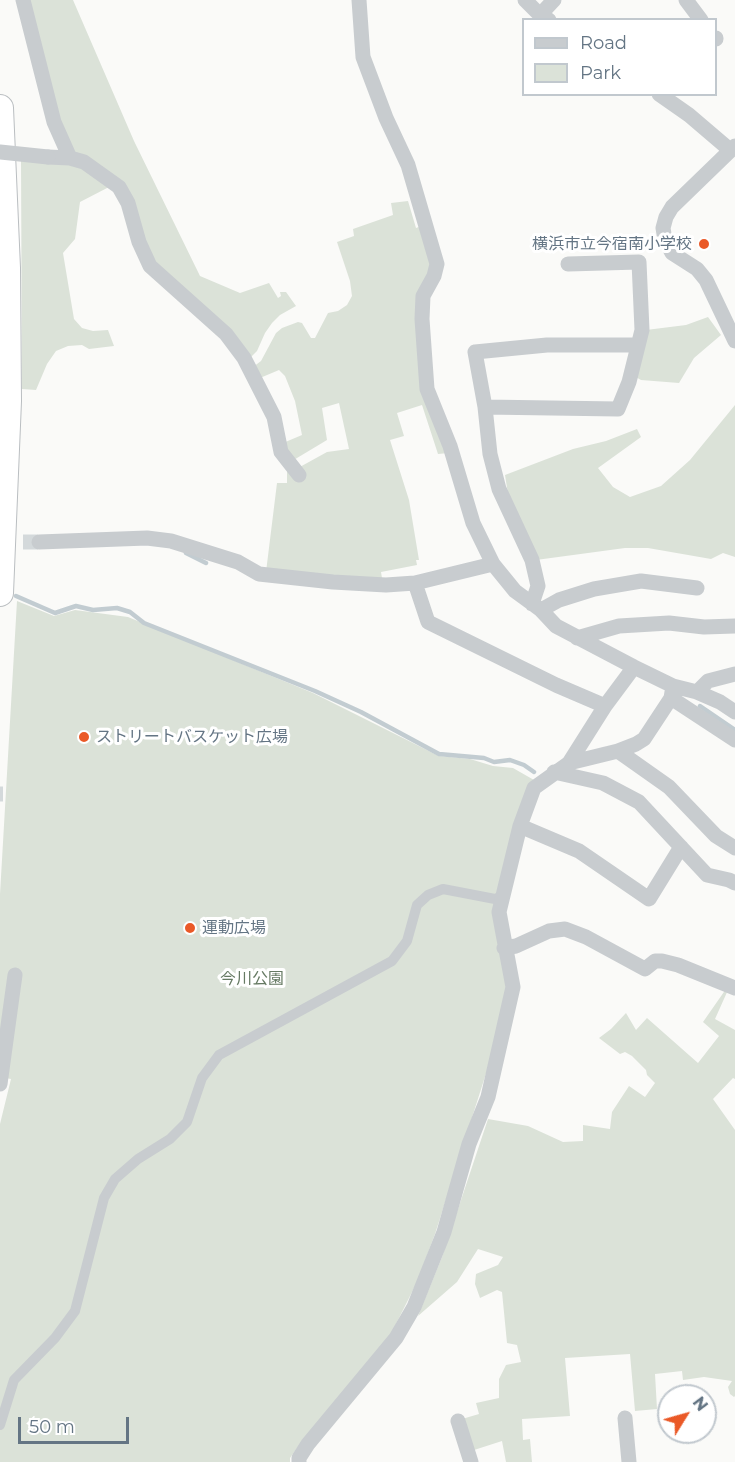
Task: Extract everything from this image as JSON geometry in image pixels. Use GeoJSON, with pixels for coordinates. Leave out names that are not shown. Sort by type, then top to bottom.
{"type":"FeatureCollection","features":[{"type":"Feature","properties":{"kind":"highway"},"geometry":{"type":"LineString","coordinates":[[0,108],[8,268],[8,401],[0,593]]}},
{"type":"Feature","properties":{"kind":"street"},"geometry":{"type":"LineString","coordinates":[[23,0],[54,122],[70,158]]}},
{"type":"Feature","properties":{"kind":"street"},"geometry":{"type":"LineString","coordinates":[[359,0],[363,57],[383,110],[408,165],[437,264],[434,276],[423,296],[422,319],[427,389],[450,446],[473,523],[493,564],[515,591],[556,626],[634,667],[672,692],[735,740]]}},
{"type":"Feature","properties":{"kind":"street"},"geometry":{"type":"LineString","coordinates":[[525,0],[544,17],[554,0]]}},
{"type":"Feature","properties":{"kind":"street"},"geometry":{"type":"LineString","coordinates":[[686,0],[700,18]]}},
{"type":"Feature","properties":{"kind":"street"},"geometry":{"type":"LineString","coordinates":[[662,96],[733,148],[672,207],[663,228],[665,240],[682,267],[697,269],[706,280],[735,342]]}},
{"type":"Feature","properties":{"kind":"street"},"geometry":{"type":"LineString","coordinates":[[0,153],[70,158],[84,162],[118,188],[128,203],[139,242],[150,266],[226,334],[244,358],[274,417],[281,453],[299,475]]}},
{"type":"Feature","properties":{"kind":"street"},"geometry":{"type":"LineString","coordinates":[[485,407],[618,409],[642,330],[646,285],[639,262],[568,264]]}},
{"type":"Feature","properties":{"kind":"street"},"geometry":{"type":"LineString","coordinates":[[536,607],[538,586],[532,560],[499,489],[490,454],[485,407],[475,352],[547,345],[638,345]]}},
{"type":"Feature","properties":{"kind":"street"},"geometry":{"type":"LineString","coordinates":[[39,542],[147,538],[171,541],[238,562],[259,574],[386,585],[415,583],[493,564]]}},
{"type":"Feature","properties":{"kind":"street"},"geometry":{"type":"LineString","coordinates":[[536,607],[594,589],[641,581],[697,588]]}},
{"type":"Feature","properties":{"kind":"street"},"geometry":{"type":"LineString","coordinates":[[415,583],[428,622],[556,685],[605,706]]}},
{"type":"Feature","properties":{"kind":"street"},"geometry":{"type":"LineString","coordinates":[[577,638],[619,626],[669,623],[704,627],[735,626]]}},
{"type":"Feature","properties":{"kind":"street"},"geometry":{"type":"LineString","coordinates":[[569,763],[605,706],[634,667]]}},
{"type":"Feature","properties":{"kind":"street"},"geometry":{"type":"LineString","coordinates":[[697,692],[708,681],[735,674]]}},
{"type":"Feature","properties":{"kind":"street"},"geometry":{"type":"LineString","coordinates":[[672,692],[697,692],[720,702],[735,712]]}},
{"type":"Feature","properties":{"kind":"street"},"geometry":{"type":"LineString","coordinates":[[299,1462],[308,1444],[396,1338],[414,1307],[444,1232],[469,1144],[488,1097],[513,987],[499,912],[520,826],[534,788],[569,763],[618,751],[644,739],[672,692]]}},
{"type":"Feature","properties":{"kind":"street"},"geometry":{"type":"LineString","coordinates":[[618,751],[669,787],[716,836],[735,848]]}},
{"type":"Feature","properties":{"kind":"street"},"geometry":{"type":"LineString","coordinates":[[554,772],[603,783],[639,802],[707,875],[735,883]]}},
{"type":"Feature","properties":{"kind":"street"},"geometry":{"type":"LineString","coordinates":[[520,826],[579,851],[649,899],[681,847]]}},
{"type":"Feature","properties":{"kind":"street"},"geometry":{"type":"LineString","coordinates":[[0,1425],[14,1380],[55,1338],[75,1311],[104,1198],[115,1179],[138,1159],[170,1139],[187,1122],[202,1078],[219,1055],[392,961],[407,941],[417,905],[428,895],[443,889],[495,899],[503,896]]}},
{"type":"Feature","properties":{"kind":"street"},"geometry":{"type":"LineString","coordinates":[[504,948],[516,946],[549,931],[565,929],[586,937],[645,969],[655,961],[678,964],[735,988]]}},
{"type":"Feature","properties":{"kind":"street"},"geometry":{"type":"LineString","coordinates":[[0,1084],[15,975]]}},
{"type":"Feature","properties":{"kind":"street"},"geometry":{"type":"LineString","coordinates":[[625,1418],[629,1462]]}},
{"type":"Feature","properties":{"kind":"street"},"geometry":{"type":"LineString","coordinates":[[458,1421],[471,1462]]}},
{"type":"Feature","properties":{"kind":"green space"},"geometry":{"type":"Polygon","coordinates":[[[29,0],[73,0],[134,141],[200,276],[240,293],[269,283],[278,298],[281,296],[280,292],[286,292],[296,306],[280,315],[272,323],[257,351],[249,359],[152,259],[132,200],[73,153],[65,141],[29,0]]]}},
{"type":"Feature","properties":{"kind":"green space"},"geometry":{"type":"Polygon","coordinates":[[[21,159],[77,165],[109,187],[80,202],[75,239],[63,253],[74,319],[82,328],[93,331],[108,330],[114,346],[89,349],[82,345],[68,346],[56,351],[47,364],[36,390],[22,389],[21,159]]]}},
{"type":"Feature","properties":{"kind":"green space"},"geometry":{"type":"Polygon","coordinates":[[[408,201],[416,228],[424,225],[432,260],[417,325],[449,453],[438,454],[422,405],[397,413],[404,436],[390,440],[409,500],[419,560],[416,560],[417,565],[381,572],[382,578],[266,572],[277,483],[287,483],[287,470],[298,468],[327,452],[349,449],[339,403],[322,408],[327,440],[292,461],[283,443],[302,435],[295,401],[285,376],[279,370],[260,378],[253,367],[261,361],[276,333],[282,328],[298,322],[302,323],[311,338],[315,338],[328,313],[338,311],[347,305],[352,296],[350,281],[337,242],[354,236],[353,229],[393,215],[391,203],[408,201]]]}},
{"type":"Feature","properties":{"kind":"green space"},"geometry":{"type":"Polygon","coordinates":[[[708,317],[721,335],[694,358],[679,383],[641,380],[634,376],[646,330],[686,325],[708,317]]]}},
{"type":"Feature","properties":{"kind":"green space"},"geometry":{"type":"Polygon","coordinates":[[[735,405],[735,557],[723,553],[711,559],[648,548],[625,548],[536,560],[508,494],[505,475],[573,449],[606,441],[637,429],[641,437],[598,468],[613,487],[630,497],[661,486],[690,460],[735,405]]]}},
{"type":"Feature","properties":{"kind":"green space","name":"今川公園"},"geometry":{"type":"Polygon","coordinates":[[[17,601],[54,616],[75,610],[128,617],[313,693],[439,756],[470,759],[493,766],[513,768],[534,780],[495,899],[510,988],[496,1042],[435,1234],[417,1282],[389,1338],[297,1448],[290,1462],[0,1462],[0,1124],[11,1079],[0,1077],[0,894],[17,601]]]}},
{"type":"Feature","properties":{"kind":"green space"},"geometry":{"type":"Polygon","coordinates":[[[726,989],[728,990],[715,1019],[735,1030],[735,1079],[733,1078],[713,1099],[735,1130],[735,1396],[730,1394],[728,1387],[732,1381],[704,1377],[683,1380],[682,1371],[655,1374],[657,1409],[635,1411],[630,1354],[565,1358],[570,1416],[522,1419],[523,1440],[530,1439],[532,1462],[506,1462],[502,1441],[471,1451],[462,1419],[479,1414],[476,1403],[499,1398],[499,1379],[506,1365],[521,1362],[517,1345],[507,1343],[502,1292],[497,1290],[480,1298],[475,1284],[476,1274],[498,1265],[503,1257],[478,1249],[457,1282],[418,1316],[442,1257],[488,1119],[528,1126],[563,1142],[583,1141],[583,1125],[610,1129],[612,1112],[629,1086],[645,1097],[655,1083],[632,1056],[625,1052],[620,1054],[599,1038],[626,1013],[636,1030],[647,1018],[698,1063],[719,1036],[703,1022],[726,989]]]}},
{"type":"Feature","properties":{"kind":"waterway"},"geometry":{"type":"LineString","coordinates":[[186,553],[206,563]]}},
{"type":"Feature","properties":{"kind":"waterway"},"geometry":{"type":"LineString","coordinates":[[16,596],[55,613],[76,606],[93,610],[117,608],[130,612],[144,623],[315,691],[361,712],[439,754],[484,758],[494,762],[510,760],[534,772]]}},
{"type":"Feature","properties":{"kind":"waterway"},"geometry":{"type":"LineString","coordinates":[[700,706],[735,730]]}},
{"type":"Feature","properties":{"kind":"tunnel"},"geometry":{"type":"LineString","coordinates":[[0,542],[39,542]]}},
{"type":"Feature","properties":{"kind":"place","name":"横浜市立今宿南小学校"},"geometry":{"type":"Point","coordinates":[704,244]}},
{"type":"Feature","properties":{"kind":"place","name":"ストリートバスケット広場"},"geometry":{"type":"Point","coordinates":[84,737]}},
{"type":"Feature","properties":{"kind":"place","name":"運動広場"},"geometry":{"type":"Point","coordinates":[190,928]}}]}
